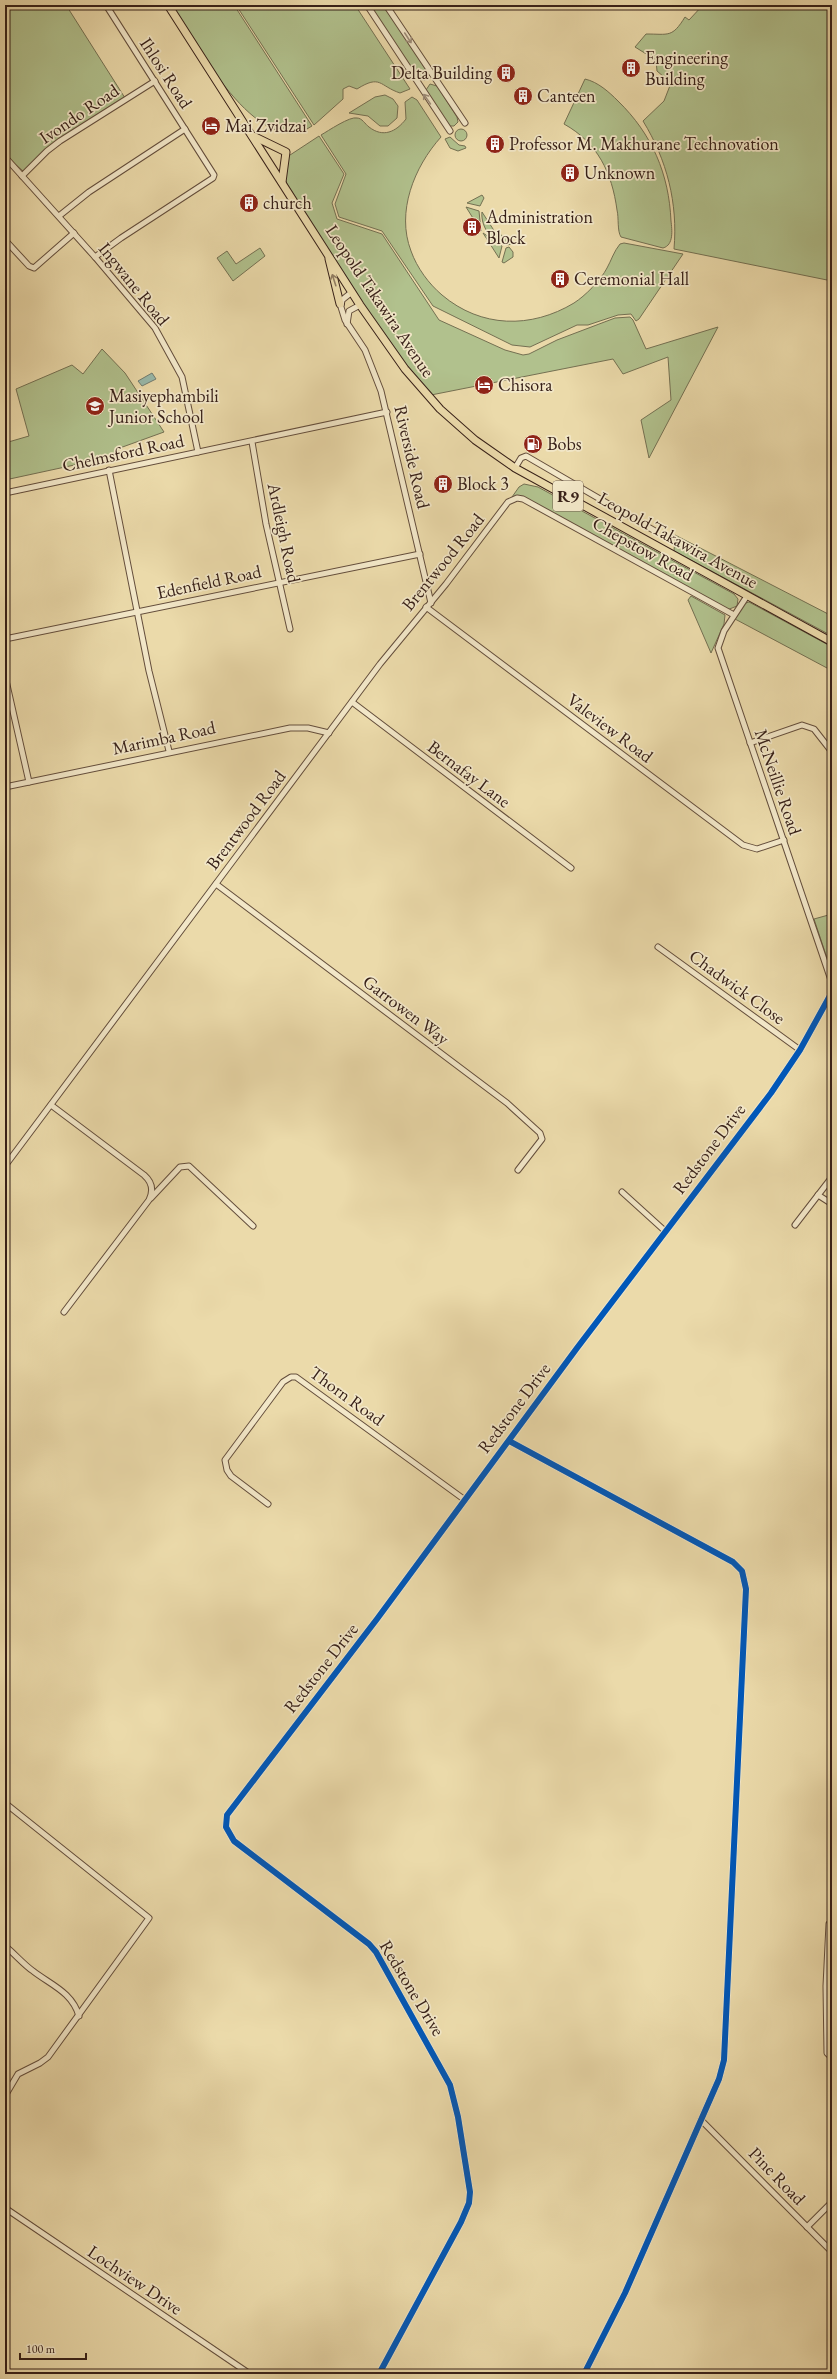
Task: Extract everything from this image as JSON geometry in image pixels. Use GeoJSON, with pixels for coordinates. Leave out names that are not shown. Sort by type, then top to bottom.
{"type":"FeatureCollection","features":[{"type":"Feature","properties":{"kind":"highway","name":"Leopold Takawira Avenue"},"geometry":{"type":"LineString","coordinates":[[168,5],[360,305],[405,369],[440,409],[476,440],[515,468],[832,642]]}},
{"type":"Feature","properties":{"kind":"highway"},"geometry":{"type":"LineString","coordinates":[[251,135],[286,152],[282,182]]}},
{"type":"Feature","properties":{"kind":"highway"},"geometry":{"type":"LineString","coordinates":[[328,256],[340,304]]}},
{"type":"Feature","properties":{"kind":"street","name":"Ihlosi Road"},"geometry":{"type":"LineString","coordinates":[[95,257],[121,238],[213,178],[214,173],[106,5]]}},
{"type":"Feature","properties":{"kind":"street"},"geometry":{"type":"LineString","coordinates":[[367,5],[450,131]]}},
{"type":"Feature","properties":{"kind":"street"},"geometry":{"type":"LineString","coordinates":[[386,5],[465,123]]}},
{"type":"Feature","properties":{"kind":"street","name":"Ivondo Road"},"geometry":{"type":"LineString","coordinates":[[22,176],[47,151],[60,141],[155,81]]}},
{"type":"Feature","properties":{"kind":"street"},"geometry":{"type":"LineString","coordinates":[[59,216],[89,192],[185,129]]}},
{"type":"Feature","properties":{"kind":"street","name":"Ingwane Road"},"geometry":{"type":"LineString","coordinates":[[5,157],[59,216],[146,316],[170,351],[184,384],[198,452]]}},
{"type":"Feature","properties":{"kind":"street"},"geometry":{"type":"LineString","coordinates":[[5,240],[29,266],[34,268],[74,233]]}},
{"type":"Feature","properties":{"kind":"street"},"geometry":{"type":"LineString","coordinates":[[340,304],[345,297],[352,292]]}},
{"type":"Feature","properties":{"kind":"street","name":"Riverside Road"},"geometry":{"type":"LineString","coordinates":[[340,304],[347,325],[369,359],[387,412],[431,603]]}},
{"type":"Feature","properties":{"kind":"street"},"geometry":{"type":"LineString","coordinates":[[347,325],[349,312],[360,305]]}},
{"type":"Feature","properties":{"kind":"street","name":"Chelmsford Road"},"geometry":{"type":"LineString","coordinates":[[5,493],[109,470],[252,442],[387,412]]}},
{"type":"Feature","properties":{"kind":"street","name":"Ardleigh Road"},"geometry":{"type":"LineString","coordinates":[[252,442],[266,524],[290,629]]}},
{"type":"Feature","properties":{"kind":"street"},"geometry":{"type":"LineString","coordinates":[[515,468],[521,458],[526,456],[655,531]]}},
{"type":"Feature","properties":{"kind":"street"},"geometry":{"type":"LineString","coordinates":[[109,470],[151,678],[169,751]]}},
{"type":"Feature","properties":{"kind":"street","name":"Brentwood Road"},"geometry":{"type":"LineString","coordinates":[[5,1166],[380,664],[426,607],[431,603],[508,502],[517,498]]}},
{"type":"Feature","properties":{"kind":"street","name":"Chepstow Road"},"geometry":{"type":"LineString","coordinates":[[517,498],[523,499],[734,615]]}},
{"type":"Feature","properties":{"kind":"street","name":"Edenfield Road"},"geometry":{"type":"LineString","coordinates":[[5,640],[420,554]]}},
{"type":"Feature","properties":{"kind":"street","name":"McNeillie Road"},"geometry":{"type":"LineString","coordinates":[[747,596],[724,631],[718,648],[832,982]]}},
{"type":"Feature","properties":{"kind":"street","name":"Valeview Road"},"geometry":{"type":"LineString","coordinates":[[426,607],[743,845],[757,849],[784,840]]}},
{"type":"Feature","properties":{"kind":"street"},"geometry":{"type":"LineString","coordinates":[[5,676],[29,782]]}},
{"type":"Feature","properties":{"kind":"street","name":"Bernafay Lane"},"geometry":{"type":"LineString","coordinates":[[352,702],[571,868]]}},
{"type":"Feature","properties":{"kind":"street"},"geometry":{"type":"LineString","coordinates":[[750,743],[802,725],[814,729],[832,752]]}},
{"type":"Feature","properties":{"kind":"street","name":"Marimba Road"},"geometry":{"type":"LineString","coordinates":[[5,787],[169,751],[290,728],[308,728],[329,733]]}},
{"type":"Feature","properties":{"kind":"street","name":"Garrowen Way"},"geometry":{"type":"LineString","coordinates":[[216,884],[507,1103],[540,1133],[542,1139],[518,1170]]}},
{"type":"Feature","properties":{"kind":"street","name":"Chadwick Close"},"geometry":{"type":"LineString","coordinates":[[658,946],[800,1050]]}},
{"type":"Feature","properties":{"kind":"street","name":"Redstone Drive"},"geometry":{"type":"LineString","coordinates":[[379,2374],[469,2204],[467,2170],[454,2098],[445,2073],[376,1952],[369,1944],[234,1841],[229,1835],[226,1822],[231,1808],[377,1619],[665,1231],[771,1093],[800,1050],[832,992]]}},
{"type":"Feature","properties":{"kind":"street"},"geometry":{"type":"LineString","coordinates":[[50,1106],[147,1178],[152,1191],[149,1200]]}},
{"type":"Feature","properties":{"kind":"street"},"geometry":{"type":"LineString","coordinates":[[64,1312],[149,1200],[180,1167],[189,1166],[253,1226]]}},
{"type":"Feature","properties":{"kind":"street"},"geometry":{"type":"LineString","coordinates":[[795,1225],[832,1176]]}},
{"type":"Feature","properties":{"kind":"street"},"geometry":{"type":"LineString","coordinates":[[622,1192],[665,1231]]}},
{"type":"Feature","properties":{"kind":"street"},"geometry":{"type":"LineString","coordinates":[[818,1195],[832,1204]]}},
{"type":"Feature","properties":{"kind":"street","name":"Thorn Road"},"geometry":{"type":"LineString","coordinates":[[268,1504],[231,1476],[227,1470],[225,1460],[283,1382],[296,1376],[464,1500]]}},
{"type":"Feature","properties":{"kind":"street"},"geometry":{"type":"LineString","coordinates":[[509,1441],[733,1562],[744,1576],[746,1597],[726,2051],[719,2079],[626,2293],[584,2374]]}},
{"type":"Feature","properties":{"kind":"street"},"geometry":{"type":"LineString","coordinates":[[5,1803],[149,1916],[149,1920],[45,2060],[21,2071],[15,2077],[5,2096]]}},
{"type":"Feature","properties":{"kind":"street"},"geometry":{"type":"LineString","coordinates":[[829,1924],[830,1941],[827,2053],[832,2058]]}},
{"type":"Feature","properties":{"kind":"street"},"geometry":{"type":"LineString","coordinates":[[5,1946],[34,1972],[68,1996],[76,2004],[79,2016]]}},
{"type":"Feature","properties":{"kind":"street","name":"Pine Road"},"geometry":{"type":"LineString","coordinates":[[701,2120],[832,2252]]}},
{"type":"Feature","properties":{"kind":"street"},"geometry":{"type":"LineString","coordinates":[[807,2227],[832,2202]]}},
{"type":"Feature","properties":{"kind":"street","name":"Lochview Drive"},"geometry":{"type":"LineString","coordinates":[[5,2208],[250,2374]]}},
{"type":"Feature","properties":{"kind":"green space"},"geometry":{"type":"Polygon","coordinates":[[[5,5],[66,5],[125,98],[60,140],[23,171],[5,155],[5,5]]]}},
{"type":"Feature","properties":{"kind":"green space"},"geometry":{"type":"Polygon","coordinates":[[[171,5],[234,5],[312,126],[291,133],[270,128],[250,113],[230,92],[211,68],[171,5]]]}},
{"type":"Feature","properties":{"kind":"green space"},"geometry":{"type":"Polygon","coordinates":[[[236,5],[355,5],[410,89],[400,93],[376,82],[371,82],[357,89],[349,86],[343,89],[343,99],[314,125],[236,5]]]}},
{"type":"Feature","properties":{"kind":"green space"},"geometry":{"type":"Polygon","coordinates":[[[373,5],[384,5],[428,73],[425,80],[417,79],[372,9],[373,5]]]}},
{"type":"Feature","properties":{"kind":"green space"},"geometry":{"type":"Polygon","coordinates":[[[703,5],[832,5],[832,281],[674,249],[674,215],[669,182],[659,151],[643,121],[664,101],[671,83],[657,71],[656,60],[635,47],[646,34],[665,34],[673,32],[681,24],[685,17],[689,20],[703,5]]]}},
{"type":"Feature","properties":{"kind":"green space"},"geometry":{"type":"Polygon","coordinates":[[[585,79],[594,82],[603,88],[630,114],[649,141],[656,156],[667,187],[670,204],[672,233],[671,241],[663,248],[621,237],[615,196],[607,172],[601,160],[586,140],[564,124],[585,79]]]}},
{"type":"Feature","properties":{"kind":"green space"},"geometry":{"type":"Polygon","coordinates":[[[430,84],[437,86],[457,117],[458,122],[454,126],[449,126],[426,90],[430,84]]]}},
{"type":"Feature","properties":{"kind":"green space"},"geometry":{"type":"Polygon","coordinates":[[[385,95],[393,99],[398,106],[397,118],[388,126],[380,126],[368,116],[349,113],[375,97],[385,95]]]}},
{"type":"Feature","properties":{"kind":"green space"},"geometry":{"type":"Polygon","coordinates":[[[412,97],[417,100],[441,137],[431,149],[416,176],[410,191],[406,221],[407,236],[411,251],[424,275],[437,291],[457,306],[473,314],[490,319],[524,321],[558,311],[574,303],[588,292],[601,278],[620,244],[624,243],[683,254],[639,319],[636,321],[631,314],[618,315],[588,325],[577,325],[530,347],[512,345],[433,306],[382,231],[339,217],[335,204],[346,174],[321,135],[344,121],[354,118],[359,118],[369,127],[379,132],[384,133],[394,130],[406,119],[405,102],[412,97]]]}},
{"type":"Feature","properties":{"kind":"green space"},"geometry":{"type":"Polygon","coordinates":[[[459,129],[463,129],[467,135],[463,141],[459,141],[455,137],[455,133],[459,129]]]}},
{"type":"Feature","properties":{"kind":"green space"},"geometry":{"type":"Polygon","coordinates":[[[319,136],[344,174],[332,203],[337,219],[382,234],[439,320],[505,350],[523,355],[529,354],[557,340],[615,318],[630,317],[633,320],[646,349],[718,327],[649,458],[641,420],[671,400],[668,357],[623,374],[613,359],[431,395],[391,345],[373,319],[287,184],[284,176],[287,157],[319,136]]]}},
{"type":"Feature","properties":{"kind":"green space"},"geometry":{"type":"Polygon","coordinates":[[[450,137],[459,145],[465,146],[466,148],[458,151],[450,148],[445,139],[450,137]]]}},
{"type":"Feature","properties":{"kind":"green space"},"geometry":{"type":"Polygon","coordinates":[[[482,195],[484,198],[480,206],[467,203],[482,195]]]}},
{"type":"Feature","properties":{"kind":"green space"},"geometry":{"type":"Polygon","coordinates":[[[466,207],[479,211],[481,231],[466,207]]]}},
{"type":"Feature","properties":{"kind":"green space"},"geometry":{"type":"Polygon","coordinates":[[[482,212],[495,232],[513,241],[512,244],[506,245],[500,243],[490,236],[483,224],[482,212]]]}},
{"type":"Feature","properties":{"kind":"green space"},"geometry":{"type":"Polygon","coordinates":[[[483,233],[502,246],[499,258],[483,233]]]}},
{"type":"Feature","properties":{"kind":"green space"},"geometry":{"type":"Polygon","coordinates":[[[509,247],[513,252],[513,257],[504,263],[502,262],[506,248],[509,247]]]}},
{"type":"Feature","properties":{"kind":"green space"},"geometry":{"type":"Polygon","coordinates":[[[260,248],[265,256],[233,281],[217,258],[227,251],[236,264],[260,248]]]}},
{"type":"Feature","properties":{"kind":"green space"},"geometry":{"type":"Polygon","coordinates":[[[102,349],[125,373],[164,432],[117,449],[116,456],[5,480],[5,443],[29,436],[16,389],[72,365],[83,374],[102,349]]]}},
{"type":"Feature","properties":{"kind":"green space"},"geometry":{"type":"Polygon","coordinates":[[[524,484],[538,487],[734,594],[738,599],[737,606],[727,610],[517,496],[512,497],[519,487],[524,484]]]}},
{"type":"Feature","properties":{"kind":"green space"},"geometry":{"type":"Polygon","coordinates":[[[675,535],[832,616],[832,636],[674,551],[675,535]]]}},
{"type":"Feature","properties":{"kind":"green space"},"geometry":{"type":"Polygon","coordinates":[[[691,596],[725,615],[724,624],[711,653],[688,600],[691,596]]]}},
{"type":"Feature","properties":{"kind":"green space"},"geometry":{"type":"Polygon","coordinates":[[[749,602],[832,647],[832,669],[827,668],[735,619],[743,604],[749,602]]]}},
{"type":"Feature","properties":{"kind":"green space"},"geometry":{"type":"Polygon","coordinates":[[[832,914],[832,973],[814,919],[832,914]]]}},
{"type":"Feature","properties":{"kind":"shaded area"},"geometry":{"type":"Polygon","coordinates":[[[152,373],[156,379],[142,386],[138,381],[152,373]]]}},
{"type":"Feature","properties":{"kind":"cycle path"},"geometry":{"type":"LineString","coordinates":[[379,2374],[461,2222],[469,2203],[470,2192],[458,2117],[450,2085],[376,1952],[369,1944],[234,1841],[226,1827],[227,1815],[377,1619],[577,1348],[771,1093],[800,1050],[832,992]]}},
{"type":"Feature","properties":{"kind":"cycle path"},"geometry":{"type":"LineString","coordinates":[[509,1441],[733,1562],[742,1571],[746,1589],[724,2060],[719,2079],[625,2293],[584,2374]]}},
{"type":"Feature","properties":{"kind":"place","name":"Engineering Building"},"geometry":{"type":"Point","coordinates":[631,68]}},
{"type":"Feature","properties":{"kind":"place","name":"Delta Building"},"geometry":{"type":"Point","coordinates":[506,73]}},
{"type":"Feature","properties":{"kind":"place","name":"Canteen"},"geometry":{"type":"Point","coordinates":[523,96]}},
{"type":"Feature","properties":{"kind":"place","name":"Mai Zvidzai"},"geometry":{"type":"Point","coordinates":[211,126]}},
{"type":"Feature","properties":{"kind":"place","name":"Professor M. Makhurane Technovation"},"geometry":{"type":"Point","coordinates":[495,144]}},
{"type":"Feature","properties":{"kind":"place","name":"Unknown"},"geometry":{"type":"Point","coordinates":[570,173]}},
{"type":"Feature","properties":{"kind":"place","name":"church"},"geometry":{"type":"Point","coordinates":[249,203]}},
{"type":"Feature","properties":{"kind":"place","name":"Administration Block"},"geometry":{"type":"Point","coordinates":[472,227]}},
{"type":"Feature","properties":{"kind":"place","name":"Ceremonial Hall"},"geometry":{"type":"Point","coordinates":[560,279]}},
{"type":"Feature","properties":{"kind":"place","name":"Chisora"},"geometry":{"type":"Point","coordinates":[484,385]}},
{"type":"Feature","properties":{"kind":"place","name":"Masiyephambili Junior School"},"geometry":{"type":"Point","coordinates":[95,406]}},
{"type":"Feature","properties":{"kind":"place","name":"Bobs"},"geometry":{"type":"Point","coordinates":[533,444]}},
{"type":"Feature","properties":{"kind":"place","name":"Block 3"},"geometry":{"type":"Point","coordinates":[443,484]}}]}
